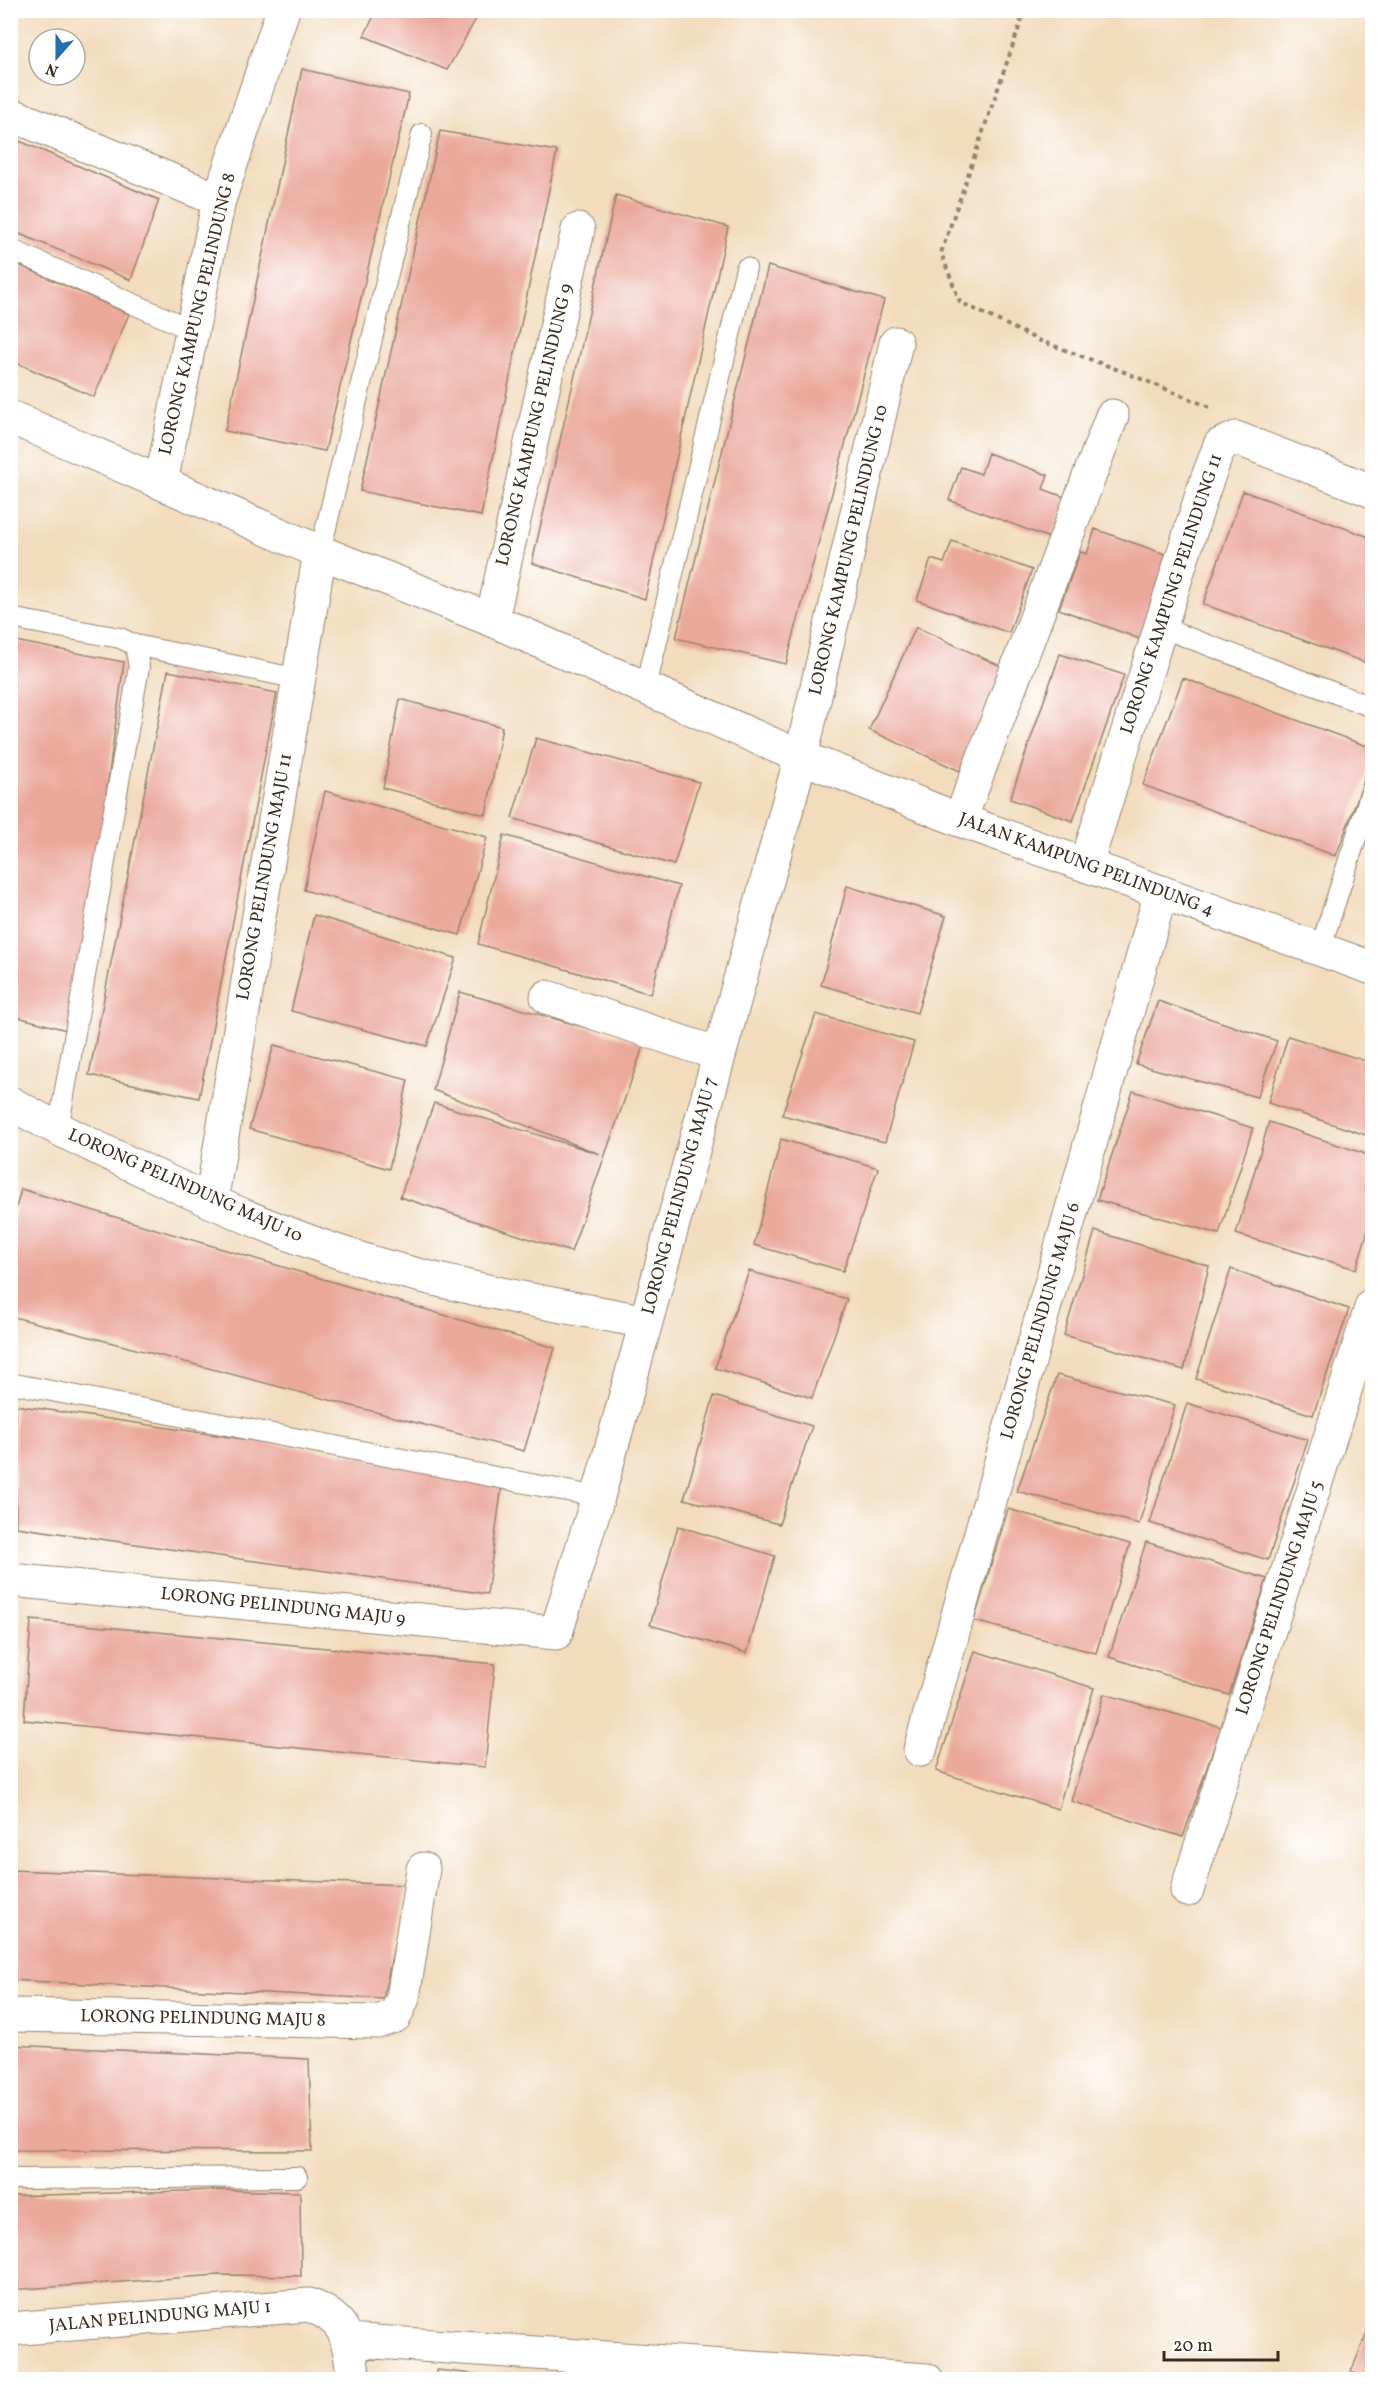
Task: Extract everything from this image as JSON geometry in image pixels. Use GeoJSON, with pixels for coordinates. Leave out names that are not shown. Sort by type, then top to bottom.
{"type":"FeatureCollection","features":[{"type":"Feature","properties":{"kind":"street","name":"LORONG KAMPUNG PELINDUNG 8"},"geometry":{"type":"LineString","coordinates":[[160,482],[219,200],[283,10]]}},
{"type":"Feature","properties":{"kind":"street"},"geometry":{"type":"LineString","coordinates":[[10,114],[219,200]]}},
{"type":"Feature","properties":{"kind":"street","name":"LORONG KAMPUNG PELINDUNG 9"},"geometry":{"type":"LineString","coordinates":[[492,620],[578,230]]}},
{"type":"Feature","properties":{"kind":"street","name":"LORONG KAMPUNG PELINDUNG 10"},"geometry":{"type":"LineString","coordinates":[[801,757],[896,343]]}},
{"type":"Feature","properties":{"kind":"street"},"geometry":{"type":"LineString","coordinates":[[960,820],[1112,416]]}},
{"type":"Feature","properties":{"kind":"street","name":"JALAN KAMPUNG PELINDUNG 4"},"geometry":{"type":"LineString","coordinates":[[10,417],[320,552],[492,620],[801,757],[960,820],[1372,968]]}},
{"type":"Feature","properties":{"kind":"street","name":"LORONG KAMPUNG PELINDUNG 11"},"geometry":{"type":"LineString","coordinates":[[1086,865],[1204,488],[1220,445],[1236,438],[1372,491]]}},
{"type":"Feature","properties":{"kind":"street","name":"LORONG PELINDUNG MAJU 11"},"geometry":{"type":"LineString","coordinates":[[211,1202],[320,552]]}},
{"type":"Feature","properties":{"kind":"street","name":"LORONG PELINDUNG MAJU 7"},"geometry":{"type":"LineString","coordinates":[[556,1634],[598,1497],[801,757]]}},
{"type":"Feature","properties":{"kind":"street","name":"LORONG PELINDUNG MAJU 6"},"geometry":{"type":"LineString","coordinates":[[920,1750],[1161,892]]}},
{"type":"Feature","properties":{"kind":"street"},"geometry":{"type":"LineString","coordinates":[[547,997],[718,1054]]}},
{"type":"Feature","properties":{"kind":"street","name":"LORONG PELINDUNG MAJU 10"},"geometry":{"type":"LineString","coordinates":[[10,1103],[58,1130],[211,1202],[318,1244],[400,1270],[496,1293],[646,1322]]}},
{"type":"Feature","properties":{"kind":"street","name":"LORONG PELINDUNG MAJU 5"},"geometry":{"type":"LineString","coordinates":[[1187,1890],[1372,1305]]}},
{"type":"Feature","properties":{"kind":"street","name":"LORONG PELINDUNG MAJU 9"},"geometry":{"type":"LineString","coordinates":[[10,1580],[556,1634]]}},
{"type":"Feature","properties":{"kind":"street","name":"LORONG PELINDUNG MAJU 8"},"geometry":{"type":"LineString","coordinates":[[10,2015],[377,2022],[395,2016],[403,1998],[423,1869]]}},
{"type":"Feature","properties":{"kind":"street","name":"JALAN PELINDUNG MAJU 1"},"geometry":{"type":"LineString","coordinates":[[10,2329],[309,2305],[333,2317],[341,2326],[347,2340]]}},
{"type":"Feature","properties":{"kind":"street"},"geometry":{"type":"LineString","coordinates":[[354,2379],[347,2340],[927,2379]]}},
{"type":"Feature","properties":{"kind":"lane"},"geometry":{"type":"LineString","coordinates":[[320,552],[422,134]]}},
{"type":"Feature","properties":{"kind":"lane"},"geometry":{"type":"LineString","coordinates":[[10,249],[192,330]]}},
{"type":"Feature","properties":{"kind":"lane"},"geometry":{"type":"LineString","coordinates":[[646,687],[746,268]]}},
{"type":"Feature","properties":{"kind":"lane"},"geometry":{"type":"LineString","coordinates":[[10,618],[120,638],[135,645],[299,679]]}},
{"type":"Feature","properties":{"kind":"lane"},"geometry":{"type":"LineString","coordinates":[[1160,627],[1372,707]]}},
{"type":"Feature","properties":{"kind":"lane"},"geometry":{"type":"LineString","coordinates":[[58,1130],[139,667],[135,645]]}},
{"type":"Feature","properties":{"kind":"lane"},"geometry":{"type":"LineString","coordinates":[[1320,949],[1372,789]]}},
{"type":"Feature","properties":{"kind":"lane"},"geometry":{"type":"LineString","coordinates":[[10,1383],[598,1497]]}},
{"type":"Feature","properties":{"kind":"lane"},"geometry":{"type":"LineString","coordinates":[[10,2179],[297,2177]]}},
{"type":"Feature","properties":{"kind":"path"},"geometry":{"type":"LineString","coordinates":[[1025,10],[941,253],[960,302],[1038,340],[1228,414],[1236,438]]}},
{"type":"Feature","properties":{"kind":"building"},"geometry":{"type":"Polygon","coordinates":[[[377,10],[481,10],[447,70],[364,36],[377,10]]]}},
{"type":"Feature","properties":{"kind":"building"},"geometry":{"type":"Polygon","coordinates":[[[302,69],[409,94],[325,451],[225,431],[302,69]]]}},
{"type":"Feature","properties":{"kind":"building"},"geometry":{"type":"Polygon","coordinates":[[[440,131],[557,151],[481,516],[360,491],[440,131]]]}},
{"type":"Feature","properties":{"kind":"building"},"geometry":{"type":"Polygon","coordinates":[[[10,137],[159,200],[131,280],[10,230],[10,137]]]}},
{"type":"Feature","properties":{"kind":"building"},"geometry":{"type":"Polygon","coordinates":[[[616,195],[728,227],[645,599],[532,563],[616,195]]]}},
{"type":"Feature","properties":{"kind":"building"},"geometry":{"type":"Polygon","coordinates":[[[10,261],[129,314],[94,397],[10,360],[10,261]]]}},
{"type":"Feature","properties":{"kind":"building"},"geometry":{"type":"Polygon","coordinates":[[[768,266],[884,300],[786,664],[676,638],[768,266]]]}},
{"type":"Feature","properties":{"kind":"building"},"geometry":{"type":"Polygon","coordinates":[[[988,453],[1048,475],[1043,489],[1067,498],[1052,539],[949,500],[961,467],[981,474],[988,453]]]}},
{"type":"Feature","properties":{"kind":"building"},"geometry":{"type":"Polygon","coordinates":[[[1243,491],[1372,538],[1372,665],[1203,604],[1243,491]]]}},
{"type":"Feature","properties":{"kind":"building"},"geometry":{"type":"Polygon","coordinates":[[[1095,529],[1170,556],[1140,639],[1059,609],[1080,552],[1087,554],[1095,529]]]}},
{"type":"Feature","properties":{"kind":"building"},"geometry":{"type":"Polygon","coordinates":[[[952,541],[1032,570],[1009,633],[917,600],[931,559],[944,563],[952,541]]]}},
{"type":"Feature","properties":{"kind":"building"},"geometry":{"type":"Polygon","coordinates":[[[916,627],[1007,669],[960,771],[869,730],[916,627]]]}},
{"type":"Feature","properties":{"kind":"building"},"geometry":{"type":"Polygon","coordinates":[[[10,640],[124,662],[74,1032],[10,1015],[10,640]]]}},
{"type":"Feature","properties":{"kind":"building"},"geometry":{"type":"Polygon","coordinates":[[[1060,654],[1124,675],[1073,821],[1010,799],[1060,654]]]}},
{"type":"Feature","properties":{"kind":"building"},"geometry":{"type":"Polygon","coordinates":[[[168,671],[277,693],[199,1098],[89,1075],[168,671]]]}},
{"type":"Feature","properties":{"kind":"building"},"geometry":{"type":"Polygon","coordinates":[[[1183,678],[1372,748],[1372,759],[1336,856],[1143,785],[1183,678]]]}},
{"type":"Feature","properties":{"kind":"building"},"geometry":{"type":"Polygon","coordinates":[[[400,699],[502,727],[486,815],[383,788],[400,699]]]}},
{"type":"Feature","properties":{"kind":"building"},"geometry":{"type":"Polygon","coordinates":[[[536,738],[699,782],[674,865],[512,818],[536,738]]]}},
{"type":"Feature","properties":{"kind":"building"},"geometry":{"type":"Polygon","coordinates":[[[325,791],[487,837],[460,935],[304,890],[325,791]]]}},
{"type":"Feature","properties":{"kind":"building"},"geometry":{"type":"Polygon","coordinates":[[[504,835],[679,886],[651,994],[478,944],[504,835]]]}},
{"type":"Feature","properties":{"kind":"building"},"geometry":{"type":"Polygon","coordinates":[[[847,886],[946,916],[917,1013],[821,985],[847,886]]]}},
{"type":"Feature","properties":{"kind":"building"},"geometry":{"type":"Polygon","coordinates":[[[314,915],[456,958],[427,1046],[291,1011],[314,915]]]}},
{"type":"Feature","properties":{"kind":"building"},"geometry":{"type":"Polygon","coordinates":[[[460,992],[644,1044],[571,1252],[400,1197],[434,1103],[600,1154],[433,1090],[460,992]]]}},
{"type":"Feature","properties":{"kind":"building"},"geometry":{"type":"Polygon","coordinates":[[[1158,1001],[1277,1041],[1257,1097],[1136,1064],[1158,1001]]]}},
{"type":"Feature","properties":{"kind":"building"},"geometry":{"type":"Polygon","coordinates":[[[816,1014],[914,1042],[885,1142],[782,1115],[816,1014]]]}},
{"type":"Feature","properties":{"kind":"building"},"geometry":{"type":"Polygon","coordinates":[[[1288,1036],[1372,1063],[1372,1137],[1268,1103],[1288,1036]]]}},
{"type":"Feature","properties":{"kind":"building"},"geometry":{"type":"Polygon","coordinates":[[[274,1045],[408,1080],[389,1169],[249,1129],[274,1045]]]}},
{"type":"Feature","properties":{"kind":"building"},"geometry":{"type":"Polygon","coordinates":[[[1133,1091],[1253,1128],[1219,1234],[1097,1200],[1133,1091]]]}},
{"type":"Feature","properties":{"kind":"building"},"geometry":{"type":"Polygon","coordinates":[[[1269,1122],[1372,1156],[1372,1218],[1356,1269],[1236,1234],[1269,1122]]]}},
{"type":"Feature","properties":{"kind":"building"},"geometry":{"type":"Polygon","coordinates":[[[781,1139],[878,1168],[843,1271],[754,1245],[781,1139]]]}},
{"type":"Feature","properties":{"kind":"building"},"geometry":{"type":"Polygon","coordinates":[[[21,1189],[555,1348],[524,1451],[10,1316],[10,1232],[21,1189]]]}},
{"type":"Feature","properties":{"kind":"building"},"geometry":{"type":"Polygon","coordinates":[[[1095,1231],[1209,1266],[1184,1370],[1064,1335],[1095,1231]]]}},
{"type":"Feature","properties":{"kind":"building"},"geometry":{"type":"Polygon","coordinates":[[[1231,1269],[1349,1309],[1313,1415],[1196,1379],[1231,1269]]]}},
{"type":"Feature","properties":{"kind":"building"},"geometry":{"type":"Polygon","coordinates":[[[749,1271],[847,1299],[812,1398],[715,1368],[749,1271]]]}},
{"type":"Feature","properties":{"kind":"building"},"geometry":{"type":"Polygon","coordinates":[[[1057,1375],[1175,1405],[1139,1524],[1017,1491],[1057,1375]]]}},
{"type":"Feature","properties":{"kind":"building"},"geometry":{"type":"Polygon","coordinates":[[[714,1396],[812,1426],[779,1524],[684,1499],[714,1396]]]}},
{"type":"Feature","properties":{"kind":"building"},"geometry":{"type":"Polygon","coordinates":[[[1187,1403],[1308,1440],[1268,1560],[1150,1523],[1187,1403]]]}},
{"type":"Feature","properties":{"kind":"building"},"geometry":{"type":"Polygon","coordinates":[[[15,1405],[503,1478],[487,1594],[16,1527],[15,1405]]]}},
{"type":"Feature","properties":{"kind":"building"},"geometry":{"type":"Polygon","coordinates":[[[1008,1509],[1130,1544],[1096,1653],[974,1621],[1008,1509]]]}},
{"type":"Feature","properties":{"kind":"building"},"geometry":{"type":"Polygon","coordinates":[[[678,1526],[775,1556],[747,1653],[650,1625],[678,1526]]]}},
{"type":"Feature","properties":{"kind":"building"},"geometry":{"type":"Polygon","coordinates":[[[1146,1542],[1267,1579],[1229,1695],[1109,1657],[1146,1542]]]}},
{"type":"Feature","properties":{"kind":"building"},"geometry":{"type":"Polygon","coordinates":[[[31,1620],[495,1664],[485,1767],[24,1720],[31,1620]]]}},
{"type":"Feature","properties":{"kind":"building"},"geometry":{"type":"Polygon","coordinates":[[[975,1651],[1094,1688],[1058,1809],[936,1771],[975,1651]]]}},
{"type":"Feature","properties":{"kind":"building"},"geometry":{"type":"Polygon","coordinates":[[[1104,1694],[1221,1727],[1183,1837],[1071,1801],[1104,1694]]]}},
{"type":"Feature","properties":{"kind":"building"},"geometry":{"type":"Polygon","coordinates":[[[10,1870],[407,1885],[383,1999],[10,1980],[10,1870]]]}},
{"type":"Feature","properties":{"kind":"building"},"geometry":{"type":"Polygon","coordinates":[[[10,2045],[309,2059],[312,2151],[10,2150],[10,2045]]]}},
{"type":"Feature","properties":{"kind":"building"},"geometry":{"type":"Polygon","coordinates":[[[219,2190],[300,2192],[301,2276],[218,2275],[10,2290],[10,2196],[219,2190]]]}},
{"type":"Feature","properties":{"kind":"building"},"geometry":{"type":"Polygon","coordinates":[[[1372,2321],[1372,2380],[1368,2380],[1351,2372],[1372,2321]]]}},
{"type":"Feature","properties":{"kind":"building"},"geometry":{"type":"Polygon","coordinates":[[[437,2370],[510,2378],[510,2380],[437,2380],[437,2370]]]}}]}
